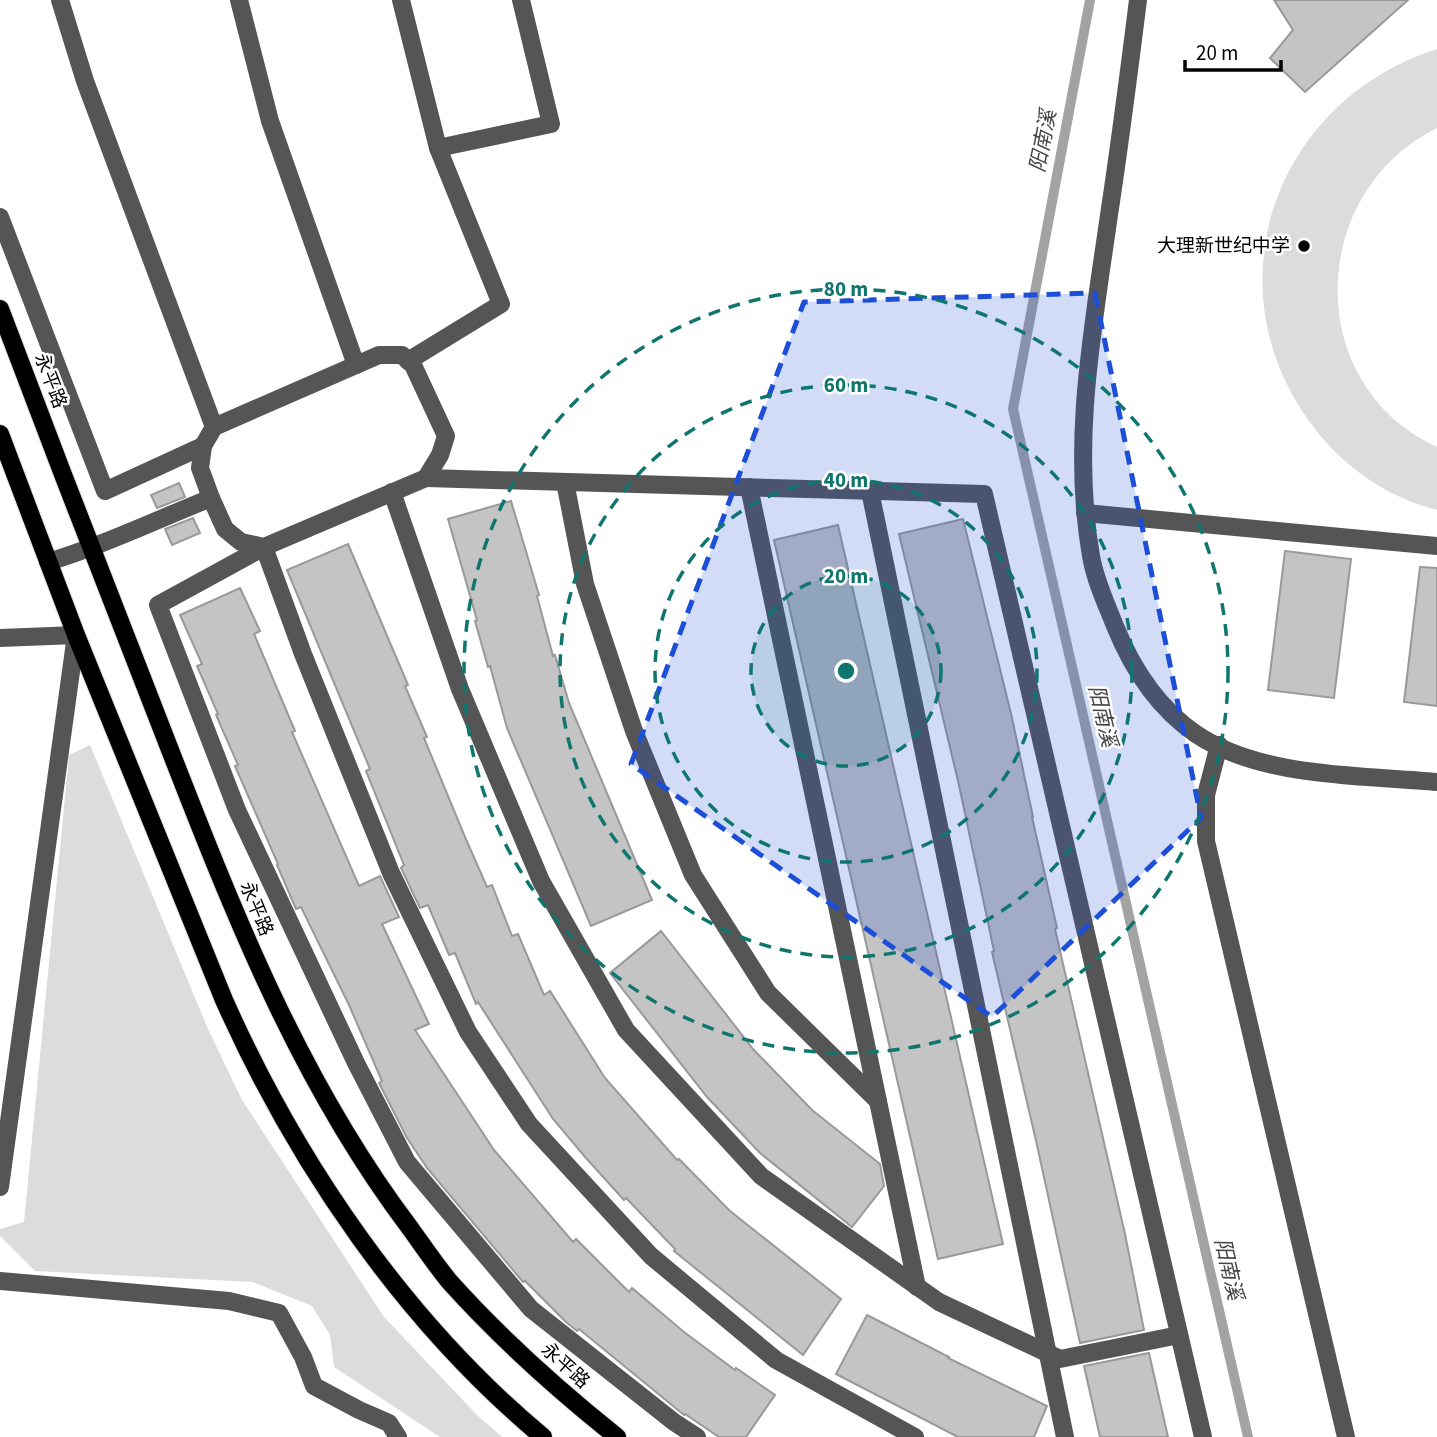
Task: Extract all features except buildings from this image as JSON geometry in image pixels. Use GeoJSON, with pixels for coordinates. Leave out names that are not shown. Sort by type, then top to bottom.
{"type":"FeatureCollection","features":[{"type":"Feature","properties":{"kind":"main road","name":"永平路"},"geometry":{"type":"LineString","coordinates":[[0,309],[91,549],[257,967],[327,1101],[376,1183],[447,1279],[506,1342],[582,1410],[617,1437]]}},
{"type":"Feature","properties":{"kind":"main road"},"geometry":{"type":"LineString","coordinates":[[0,434],[76,635],[223,1000],[250,1058],[294,1137],[348,1222],[394,1284],[462,1359],[523,1421],[543,1437]]}},
{"type":"Feature","properties":{"kind":"street"},"geometry":{"type":"LineString","coordinates":[[60,0],[85,81],[214,427]]}},
{"type":"Feature","properties":{"kind":"street"},"geometry":{"type":"LineString","coordinates":[[239,0],[270,121],[356,365]]}},
{"type":"Feature","properties":{"kind":"street"},"geometry":{"type":"LineString","coordinates":[[401,0],[438,148],[501,304],[408,360]]}},
{"type":"Feature","properties":{"kind":"street"},"geometry":{"type":"LineString","coordinates":[[438,148],[551,124],[522,0]]}},
{"type":"Feature","properties":{"kind":"street"},"geometry":{"type":"LineString","coordinates":[[1138,0],[1124,118],[1086,372],[1082,450],[1085,513],[1091,558],[1101,591],[1123,646],[1142,680],[1169,711],[1196,734],[1258,761],[1290,769],[1437,782]]}},
{"type":"Feature","properties":{"kind":"street"},"geometry":{"type":"LineString","coordinates":[[0,217],[105,491],[204,446]]}},
{"type":"Feature","properties":{"kind":"street"},"geometry":{"type":"LineString","coordinates":[[264,547],[241,542],[225,529],[211,498],[200,468],[204,446],[214,427],[379,355],[402,355],[408,360],[446,436],[440,455],[426,478]]}},
{"type":"Feature","properties":{"kind":"street"},"geometry":{"type":"LineString","coordinates":[[697,1437],[674,1422],[531,1308],[407,1162],[356,1063],[237,810],[158,605],[264,547],[426,478],[984,494],[1203,1437]]}},
{"type":"Feature","properties":{"kind":"street"},"geometry":{"type":"LineString","coordinates":[[565,482],[585,584],[634,731],[693,875],[768,993],[878,1101]]}},
{"type":"Feature","properties":{"kind":"street"},"geometry":{"type":"LineString","coordinates":[[749,487],[917,1287]]}},
{"type":"Feature","properties":{"kind":"street"},"geometry":{"type":"LineString","coordinates":[[870,491],[1065,1437]]}},
{"type":"Feature","properties":{"kind":"street"},"geometry":{"type":"LineString","coordinates":[[392,492],[460,689],[541,881],[626,1030],[761,1176],[939,1301],[1060,1359],[1179,1335]]}},
{"type":"Feature","properties":{"kind":"street"},"geometry":{"type":"LineString","coordinates":[[48,562],[91,549],[137,527],[211,498]]}},
{"type":"Feature","properties":{"kind":"street"},"geometry":{"type":"LineString","coordinates":[[1085,513],[1437,546]]}},
{"type":"Feature","properties":{"kind":"street"},"geometry":{"type":"LineString","coordinates":[[264,547],[303,654],[391,873],[468,1032],[529,1124],[651,1256],[776,1360],[915,1437]]}},
{"type":"Feature","properties":{"kind":"street"},"geometry":{"type":"LineString","coordinates":[[0,638],[76,635],[0,1187]]}},
{"type":"Feature","properties":{"kind":"street"},"geometry":{"type":"LineString","coordinates":[[1219,745],[1206,795],[1206,841],[1346,1437]]}},
{"type":"Feature","properties":{"kind":"street"},"geometry":{"type":"LineString","coordinates":[[0,1281],[229,1301],[279,1313],[303,1357],[314,1386],[389,1423],[398,1437]]}},
{"type":"Feature","properties":{"kind":"highlighted area"},"geometry":{"type":"Polygon","coordinates":[[[1095,293],[1201,818],[992,1017],[631,764],[804,302],[1095,293]]]}},
{"type":"Feature","properties":{"kind":"shaded area"},"geometry":{"type":"Polygon","coordinates":[[[1437,49],[1437,128],[1394,158],[1363,196],[1344,241],[1338,288],[1343,336],[1362,380],[1393,418],[1437,447],[1437,510],[1402,498],[1369,480],[1340,456],[1315,429],[1283,375],[1266,319],[1263,262],[1274,207],[1298,156],[1333,111],[1380,75],[1437,49]]]}},
{"type":"Feature","properties":{"kind":"shaded area"},"geometry":{"type":"Polygon","coordinates":[[[90,745],[208,1029],[242,1100],[384,1317],[477,1415],[502,1437],[440,1437],[334,1367],[330,1335],[312,1306],[253,1282],[35,1271],[0,1236],[0,1229],[24,1222],[69,755],[90,745]]]}},
{"type":"Feature","properties":{"kind":"waterway","name":"阳南溪"},"geometry":{"type":"LineString","coordinates":[[1090,0],[1013,409],[1248,1437]]}},
{"type":"Feature","properties":{"kind":"place","name":"大理新世纪中学"},"geometry":{"type":"Point","coordinates":[1304,246]}}]}
